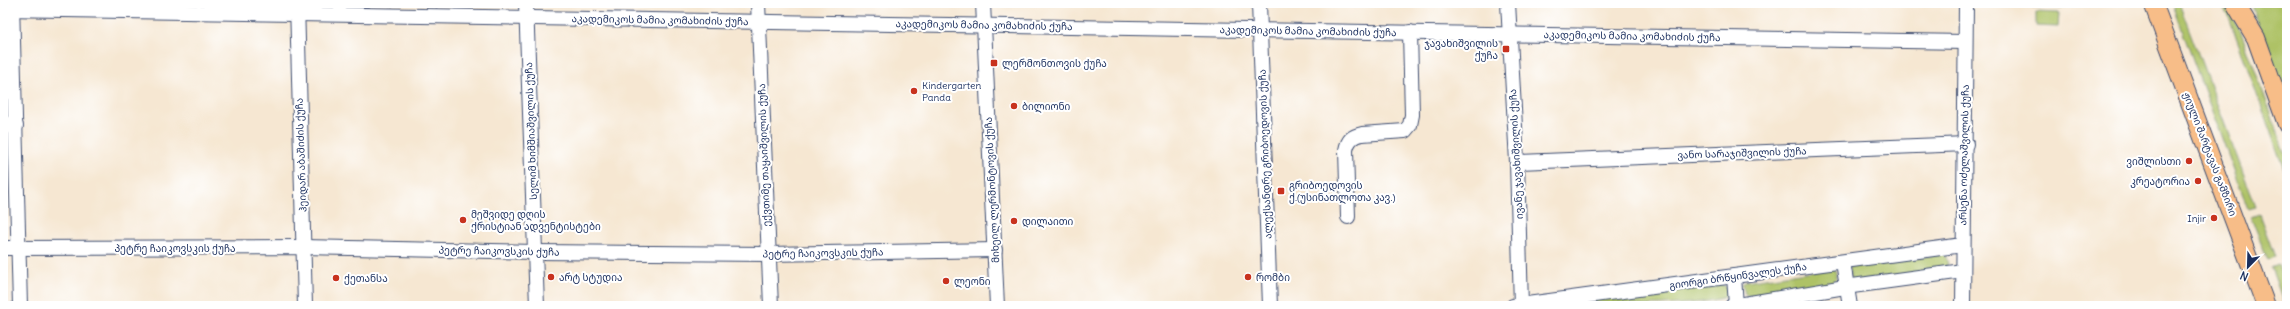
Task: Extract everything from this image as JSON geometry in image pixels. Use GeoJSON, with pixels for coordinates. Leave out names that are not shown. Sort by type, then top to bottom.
{"type":"FeatureCollection","features":[{"type":"Feature","properties":{"kind":"main road","name":"ჟიული შარტავას გამზირი"},"geometry":{"type":"LineString","coordinates":[[2153,3],[2266,306]]}},
{"type":"Feature","properties":{"kind":"main road"},"geometry":{"type":"LineString","coordinates":[[2235,3],[2256,38]]}},
{"type":"Feature","properties":{"kind":"main road"},"geometry":{"type":"LineString","coordinates":[[2244,3],[2287,124]]}},
{"type":"Feature","properties":{"kind":"street","name":"სელიმ ხიმშიაშვილის ქუჩა"},"geometry":{"type":"LineString","coordinates":[[526,3],[537,306]]}},
{"type":"Feature","properties":{"kind":"street","name":"ექვთიმე თაყაიშვილის ქუჩა"},"geometry":{"type":"LineString","coordinates":[[758,3],[770,306]]}},
{"type":"Feature","properties":{"kind":"street","name":"მიხეილ ლერმონტოვის ქუჩა"},"geometry":{"type":"LineString","coordinates":[[983,3],[997,306]]}},
{"type":"Feature","properties":{"kind":"street","name":"ალექსანდრე გრიბოედოვის ქუჩა"},"geometry":{"type":"LineString","coordinates":[[1259,3],[1270,306]]}},
{"type":"Feature","properties":{"kind":"street","name":"ივანე ჯავახიშვილის ქუჩა"},"geometry":{"type":"LineString","coordinates":[[1508,3],[1517,162],[1519,306]]}},
{"type":"Feature","properties":{"kind":"street","name":"არსენა ოძელაშვილის ქუჩა"},"geometry":{"type":"LineString","coordinates":[[1963,306],[1966,144],[1966,3]]}},
{"type":"Feature","properties":{"kind":"street","name":"აკადემიკოს მამია კომახიძის ქუჩა"},"geometry":{"type":"LineString","coordinates":[[9,7],[297,8],[527,18],[1965,42]]}},
{"type":"Feature","properties":{"kind":"street"},"geometry":{"type":"LineString","coordinates":[[9,7],[9,126],[19,248],[20,306]]}},
{"type":"Feature","properties":{"kind":"street","name":"ჰეიდარ აბაშიძის ქუჩა"},"geometry":{"type":"LineString","coordinates":[[297,8],[305,306]]}},
{"type":"Feature","properties":{"kind":"street"},"geometry":{"type":"LineString","coordinates":[[1348,217],[1346,150],[1348,141],[1355,135],[1405,131],[1410,125],[1412,115],[1410,32]]}},
{"type":"Feature","properties":{"kind":"street","name":"ვანო სარაჯიშვილის ქუჩა"},"geometry":{"type":"LineString","coordinates":[[1517,162],[1966,144]]}},
{"type":"Feature","properties":{"kind":"street","name":"გიორგი ბრწყინვალეს ქუჩა"},"geometry":{"type":"LineString","coordinates":[[1519,306],[1963,245]]}},
{"type":"Feature","properties":{"kind":"street","name":"პეტრე ჩაიკოვსკის ქუჩა"},"geometry":{"type":"LineString","coordinates":[[3,248],[304,247],[535,252],[768,254],[995,250]]}},
{"type":"Feature","properties":{"kind":"street"},"geometry":{"type":"LineString","coordinates":[[1843,262],[1845,287],[1850,306]]}},
{"type":"Feature","properties":{"kind":"street"},"geometry":{"type":"LineString","coordinates":[[1732,306],[1845,287],[1963,271]]}},
{"type":"Feature","properties":{"kind":"street"},"geometry":{"type":"LineString","coordinates":[[1734,276],[1736,306]]}},
{"type":"Feature","properties":{"kind":"green space"},"geometry":{"type":"Polygon","coordinates":[[[2032,3],[2061,3],[2061,8],[2032,7],[2032,3]]]}},
{"type":"Feature","properties":{"kind":"green space"},"geometry":{"type":"Polygon","coordinates":[[[2172,3],[2179,3],[2256,207],[2248,209],[2172,3]]]}},
{"type":"Feature","properties":{"kind":"green space"},"geometry":{"type":"Polygon","coordinates":[[[2220,3],[2227,3],[2241,32],[2287,157],[2287,178],[2230,20],[2220,3]]]}},
{"type":"Feature","properties":{"kind":"green space"},"geometry":{"type":"Polygon","coordinates":[[[2250,3],[2287,3],[2287,103],[2250,3]]]}},
{"type":"Feature","properties":{"kind":"green space"},"geometry":{"type":"Polygon","coordinates":[[[2036,12],[2059,13],[2058,27],[2036,26],[2036,12]]]}},
{"type":"Feature","properties":{"kind":"green space"},"geometry":{"type":"Polygon","coordinates":[[[2259,214],[2275,257],[2268,260],[2251,217],[2259,214]]]}},
{"type":"Feature","properties":{"kind":"green space"},"geometry":{"type":"Polygon","coordinates":[[[1945,254],[1948,264],[1941,269],[1854,282],[1850,278],[1850,266],[1945,254]]]}},
{"type":"Feature","properties":{"kind":"green space"},"geometry":{"type":"Polygon","coordinates":[[[2278,265],[2287,288],[2287,306],[2285,306],[2271,268],[2278,265]]]}},
{"type":"Feature","properties":{"kind":"green space"},"geometry":{"type":"Polygon","coordinates":[[[1833,268],[1836,272],[1836,279],[1832,284],[1749,296],[1745,294],[1742,284],[1745,281],[1833,268]]]}},
{"type":"Feature","properties":{"kind":"green space"},"geometry":{"type":"Polygon","coordinates":[[[1719,283],[1726,287],[1728,296],[1692,303],[1640,306],[1545,306],[1719,283]]]}},
{"type":"Feature","properties":{"kind":"place","name":"ჯავახიშვილის ქუჩა"},"geometry":{"type":"Point","coordinates":[1506,49]}},
{"type":"Feature","properties":{"kind":"place","name":"ლერმონთოვის ქუჩა"},"geometry":{"type":"Point","coordinates":[994,63]}},
{"type":"Feature","properties":{"kind":"place","name":"Kindergarten Panda"},"geometry":{"type":"Point","coordinates":[914,91]}},
{"type":"Feature","properties":{"kind":"place","name":"ბილიონი"},"geometry":{"type":"Point","coordinates":[1014,106]}},
{"type":"Feature","properties":{"kind":"place","name":"ვიშლისთი"},"geometry":{"type":"Point","coordinates":[2189,161]}},
{"type":"Feature","properties":{"kind":"place","name":"კრეატორია"},"geometry":{"type":"Point","coordinates":[2198,181]}},
{"type":"Feature","properties":{"kind":"place","name":"გრიბოედოვის ქ.(უსინათლოთა კავ.)"},"geometry":{"type":"Point","coordinates":[1281,191]}},
{"type":"Feature","properties":{"kind":"place","name":"Injir"},"geometry":{"type":"Point","coordinates":[2214,218]}},
{"type":"Feature","properties":{"kind":"place","name":"მეშვიდე დღის ქრისტიან ადვენტისტები"},"geometry":{"type":"Point","coordinates":[463,220]}},
{"type":"Feature","properties":{"kind":"place","name":"დილაითი"},"geometry":{"type":"Point","coordinates":[1014,221]}},
{"type":"Feature","properties":{"kind":"place","name":"არტ სტუდია"},"geometry":{"type":"Point","coordinates":[551,277]}},
{"type":"Feature","properties":{"kind":"place","name":"რომბი"},"geometry":{"type":"Point","coordinates":[1248,277]}},
{"type":"Feature","properties":{"kind":"place","name":"ქეთანსა"},"geometry":{"type":"Point","coordinates":[336,278]}},
{"type":"Feature","properties":{"kind":"place","name":"ლეონი"},"geometry":{"type":"Point","coordinates":[946,281]}}]}
